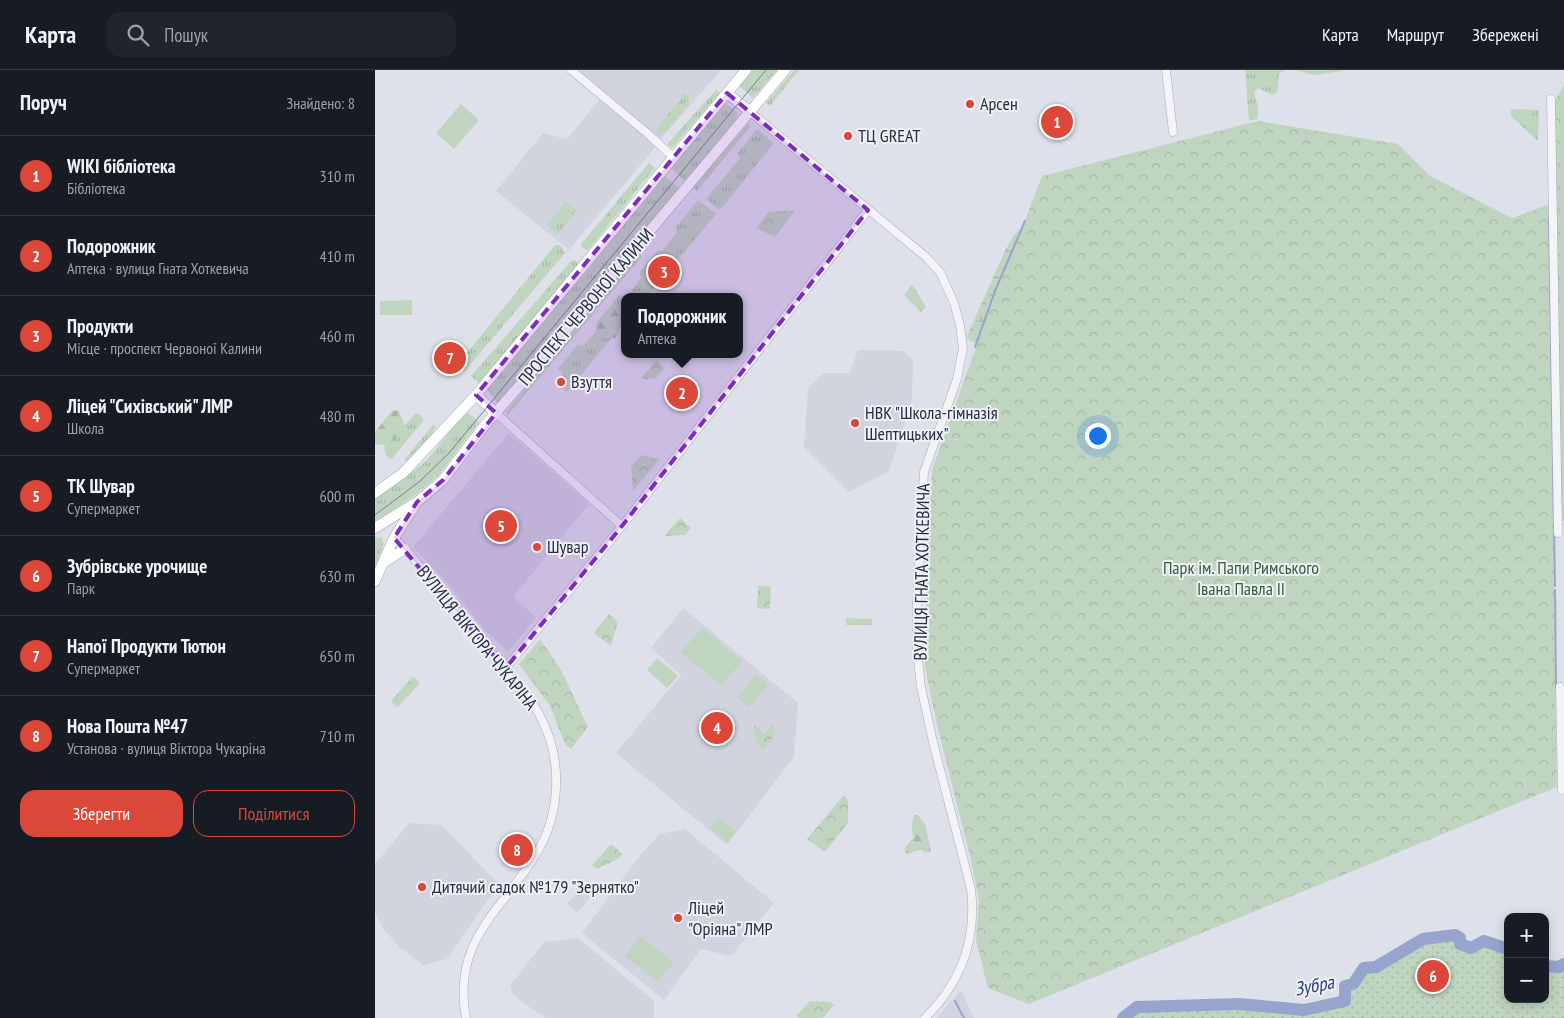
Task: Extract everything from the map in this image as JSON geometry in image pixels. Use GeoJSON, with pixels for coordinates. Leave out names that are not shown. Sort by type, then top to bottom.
{"type":"FeatureCollection","features":[{"type":"Feature","properties":{"kind":"main road","name":"ПРОСПЕКТ ЧЕРВОНОЇ КАЛИНИ"},"geometry":{"type":"LineString","coordinates":[[376,490],[403,473],[475,395],[746,70]]}},
{"type":"Feature","properties":{"kind":"main road","name":"ПРОСПЕКТ ЧЕРВОНОЇ КАЛИНИ"},"geometry":{"type":"LineString","coordinates":[[378,526],[417,502],[443,480],[496,413],[785,70]]}},
{"type":"Feature","properties":{"kind":"main road","name":"ВУЛИЦЯ ГНАТА ХОТКЕВИЧА"},"geometry":{"type":"LineString","coordinates":[[727,93],[749,111]]}},
{"type":"Feature","properties":{"kind":"main road"},"geometry":{"type":"LineString","coordinates":[[475,395],[496,413]]}},
{"type":"Feature","properties":{"kind":"main road"},"geometry":{"type":"LineString","coordinates":[[375,581],[394,538],[417,502]]}},
{"type":"Feature","properties":{"kind":"main road"},"geometry":{"type":"LineString","coordinates":[[378,526],[394,538]]}},
{"type":"Feature","properties":{"kind":"main road"},"geometry":{"type":"LineString","coordinates":[[383,563],[405,549]]}},
{"type":"Feature","properties":{"kind":"street"},"geometry":{"type":"LineString","coordinates":[[571,70],[673,157]]}},
{"type":"Feature","properties":{"kind":"street"},"geometry":{"type":"LineString","coordinates":[[1167,70],[1173,132]]}},
{"type":"Feature","properties":{"kind":"street"},"geometry":{"type":"LineString","coordinates":[[1551,99],[1558,533]]}},
{"type":"Feature","properties":{"kind":"street","name":"ВУЛИЦЯ ГНАТА ХОТКЕВИЧА"},"geometry":{"type":"LineString","coordinates":[[749,111],[926,257],[940,272],[954,303],[960,325],[963,348],[957,379],[924,472],[918,573],[917,650],[921,687],[931,733],[971,889],[973,905],[966,959],[949,989],[925,1018]]}},
{"type":"Feature","properties":{"kind":"street"},"geometry":{"type":"LineString","coordinates":[[505,669],[622,526],[868,210]]}},
{"type":"Feature","properties":{"kind":"street"},"geometry":{"type":"LineString","coordinates":[[496,413],[622,526]]}},
{"type":"Feature","properties":{"kind":"street","name":"ВУЛИЦЯ ВІКТОРА ЧУКАРІНА"},"geometry":{"type":"LineString","coordinates":[[394,538],[505,669],[539,713],[555,758],[557,781],[555,805],[548,828],[536,855],[480,932],[469,954],[463,983],[466,1018]]}},
{"type":"Feature","properties":{"kind":"street"},"geometry":{"type":"LineString","coordinates":[[1560,687],[1561,790]]}},
{"type":"Feature","properties":{"kind":"highlighted area"},"geometry":{"type":"Polygon","coordinates":[[[727,93],[868,210],[622,526],[505,669],[394,538],[417,502],[443,480],[496,413],[476,395],[727,93]]]}},
{"type":"Feature","properties":{"kind":"shaded area"},"geometry":{"type":"Polygon","coordinates":[[[577,70],[721,70],[660,140],[577,70]]]}},
{"type":"Feature","properties":{"kind":"shaded area"},"geometry":{"type":"Polygon","coordinates":[[[599,100],[657,145],[569,250],[496,191],[543,133],[567,139],[599,100]]]}},
{"type":"Feature","properties":{"kind":"shaded area","name":"НВК \"Школа-гімназія Шептицьких\""},"geometry":{"type":"Polygon","coordinates":[[[858,350],[903,351],[913,359],[912,400],[889,471],[849,492],[804,447],[808,388],[824,373],[850,373],[858,350]]]}},
{"type":"Feature","properties":{"kind":"shaded area"},"geometry":{"type":"Polygon","coordinates":[[[509,433],[589,504],[513,597],[536,617],[508,652],[486,631],[443,578],[413,547],[509,433]]]}},
{"type":"Feature","properties":{"kind":"shaded area"},"geometry":{"type":"Polygon","coordinates":[[[683,608],[798,703],[794,757],[727,845],[616,753],[681,675],[651,648],[683,608]]]}},
{"type":"Feature","properties":{"kind":"shaded area"},"geometry":{"type":"Polygon","coordinates":[[[409,823],[441,825],[499,884],[447,959],[423,965],[399,947],[383,928],[375,913],[375,864],[409,823]]]}},
{"type":"Feature","properties":{"kind":"shaded area","name":"Ліцей \"Оріяна\" ЛМР"},"geometry":{"type":"Polygon","coordinates":[[[685,829],[774,903],[731,956],[701,949],[664,1000],[582,933],[642,853],[660,834],[685,829]]]}},
{"type":"Feature","properties":{"kind":"shaded area"},"geometry":{"type":"Polygon","coordinates":[[[581,888],[590,897],[577,913],[567,904],[581,888]]]}},
{"type":"Feature","properties":{"kind":"shaded area"},"geometry":{"type":"Polygon","coordinates":[[[578,938],[654,1001],[654,1018],[545,1018],[514,996],[510,986],[544,942],[578,938]]]}},
{"type":"Feature","properties":{"kind":"shaded area"},"geometry":{"type":"Polygon","coordinates":[[[961,990],[974,1018],[937,1018],[961,990]]]}},
{"type":"Feature","properties":{"kind":"green space"},"geometry":{"type":"Polygon","coordinates":[[[753,70],[777,70],[753,98],[739,86],[753,70]]]}},
{"type":"Feature","properties":{"kind":"green space"},"geometry":{"type":"Polygon","coordinates":[[[794,70],[799,70],[770,106],[766,103],[794,70]]]}},
{"type":"Feature","properties":{"kind":"green space"},"geometry":{"type":"Polygon","coordinates":[[[1245,70],[1285,70],[1279,74],[1277,92],[1272,95],[1258,88],[1254,92],[1258,115],[1257,119],[1249,121],[1245,70]]]}},
{"type":"Feature","properties":{"kind":"green space"},"geometry":{"type":"Polygon","coordinates":[[[1295,70],[1349,70],[1315,75],[1295,70]]]}},
{"type":"Feature","properties":{"kind":"green space","name":"Парк ім. Папи Римського Івана Павла ІІ"},"geometry":{"type":"Polygon","coordinates":[[[1564,85],[1564,521],[1553,522],[1557,787],[1029,1004],[988,988],[976,940],[979,900],[970,856],[937,725],[924,662],[932,470],[970,364],[1042,176],[1258,121],[1398,144],[1430,176],[1512,218],[1553,203],[1552,106],[1564,85]]]}},
{"type":"Feature","properties":{"kind":"green space"},"geometry":{"type":"Polygon","coordinates":[[[716,90],[720,93],[672,148],[667,144],[716,90]]]}},
{"type":"Feature","properties":{"kind":"green space"},"geometry":{"type":"Polygon","coordinates":[[[684,93],[689,96],[689,104],[665,132],[657,134],[657,127],[682,98],[681,95],[684,93]]]}},
{"type":"Feature","properties":{"kind":"green space"},"geometry":{"type":"Polygon","coordinates":[[[461,104],[479,120],[454,149],[436,133],[461,104]]]}},
{"type":"Feature","properties":{"kind":"green space"},"geometry":{"type":"Polygon","coordinates":[[[724,105],[728,105],[738,112],[737,118],[685,181],[670,168],[724,105]]]}},
{"type":"Feature","properties":{"kind":"green space"},"geometry":{"type":"Polygon","coordinates":[[[1511,109],[1539,110],[1538,141],[1511,116],[1511,109]]]}},
{"type":"Feature","properties":{"kind":"green space"},"geometry":{"type":"Polygon","coordinates":[[[749,123],[750,127],[697,191],[692,187],[749,123]]]}},
{"type":"Feature","properties":{"kind":"green space"},"geometry":{"type":"Polygon","coordinates":[[[757,129],[774,143],[720,210],[706,199],[740,158],[737,154],[757,129]]]}},
{"type":"Feature","properties":{"kind":"green space"},"geometry":{"type":"Polygon","coordinates":[[[649,163],[655,168],[588,250],[582,248],[581,244],[649,163]]]}},
{"type":"Feature","properties":{"kind":"green space"},"geometry":{"type":"Polygon","coordinates":[[[664,176],[680,189],[502,400],[497,402],[487,390],[511,362],[520,347],[586,272],[664,176]]]}},
{"type":"Feature","properties":{"kind":"green space"},"geometry":{"type":"Polygon","coordinates":[[[698,200],[716,214],[650,293],[630,293],[641,278],[639,273],[657,251],[663,250],[677,232],[676,227],[698,200]]]}},
{"type":"Feature","properties":{"kind":"green space"},"geometry":{"type":"Polygon","coordinates":[[[566,201],[577,210],[558,234],[547,225],[566,201]]]}},
{"type":"Feature","properties":{"kind":"green space"},"geometry":{"type":"Polygon","coordinates":[[[795,210],[775,237],[756,228],[769,212],[795,210]]]}},
{"type":"Feature","properties":{"kind":"green space"},"geometry":{"type":"Polygon","coordinates":[[[1034,215],[981,346],[966,338],[1005,251],[1014,235],[1034,215]]]}},
{"type":"Feature","properties":{"kind":"green space"},"geometry":{"type":"Polygon","coordinates":[[[555,245],[560,245],[565,253],[464,372],[458,370],[457,365],[555,245]]]}},
{"type":"Feature","properties":{"kind":"green space"},"geometry":{"type":"Polygon","coordinates":[[[638,254],[642,256],[508,415],[506,412],[638,254]]]}},
{"type":"Feature","properties":{"kind":"green space"},"geometry":{"type":"Polygon","coordinates":[[[573,260],[576,261],[578,267],[479,383],[471,376],[573,260]]]}},
{"type":"Feature","properties":{"kind":"green space"},"geometry":{"type":"Polygon","coordinates":[[[912,284],[926,307],[921,312],[904,295],[912,284]]]}},
{"type":"Feature","properties":{"kind":"green space"},"geometry":{"type":"Polygon","coordinates":[[[619,295],[621,295],[621,327],[567,392],[561,388],[567,380],[558,369],[578,344],[583,346],[599,328],[596,324],[619,295]]]}},
{"type":"Feature","properties":{"kind":"green space"},"geometry":{"type":"Polygon","coordinates":[[[412,300],[412,315],[380,315],[380,301],[412,300]]]}},
{"type":"Feature","properties":{"kind":"green space"},"geometry":{"type":"Polygon","coordinates":[[[612,308],[621,314],[621,326],[615,338],[596,336],[595,332],[599,320],[612,308]]]}},
{"type":"Feature","properties":{"kind":"green space"},"geometry":{"type":"Polygon","coordinates":[[[656,360],[665,368],[655,379],[650,378],[646,380],[642,377],[656,360]]]}},
{"type":"Feature","properties":{"kind":"green space"},"geometry":{"type":"Polygon","coordinates":[[[398,410],[404,429],[395,438],[390,458],[387,456],[384,445],[375,444],[375,432],[392,411],[398,410]]]}},
{"type":"Feature","properties":{"kind":"green space"},"geometry":{"type":"Polygon","coordinates":[[[466,411],[479,422],[439,475],[415,495],[375,522],[375,499],[427,460],[466,411]]]}},
{"type":"Feature","properties":{"kind":"green space"},"geometry":{"type":"Polygon","coordinates":[[[416,413],[421,415],[424,420],[391,460],[386,455],[384,447],[416,413]]]}},
{"type":"Feature","properties":{"kind":"green space"},"geometry":{"type":"Polygon","coordinates":[[[433,425],[436,427],[433,434],[406,462],[405,459],[433,425]]]}},
{"type":"Feature","properties":{"kind":"green space"},"geometry":{"type":"Polygon","coordinates":[[[641,455],[660,459],[633,491],[631,467],[641,455]]]}},
{"type":"Feature","properties":{"kind":"green space"},"geometry":{"type":"Polygon","coordinates":[[[680,518],[691,528],[685,535],[666,536],[665,535],[680,518]]]}},
{"type":"Feature","properties":{"kind":"green space"},"geometry":{"type":"Polygon","coordinates":[[[381,537],[384,543],[375,567],[375,538],[381,537]]]}},
{"type":"Feature","properties":{"kind":"green space"},"geometry":{"type":"Polygon","coordinates":[[[758,586],[771,586],[770,609],[757,608],[758,586]]]}},
{"type":"Feature","properties":{"kind":"green space"},"geometry":{"type":"Polygon","coordinates":[[[609,614],[618,622],[611,646],[594,633],[609,614]]]}},
{"type":"Feature","properties":{"kind":"green space"},"geometry":{"type":"Polygon","coordinates":[[[846,618],[872,619],[872,625],[846,625],[846,618]]]}},
{"type":"Feature","properties":{"kind":"green space"},"geometry":{"type":"Polygon","coordinates":[[[702,627],[742,661],[722,686],[681,652],[702,627]]]}},
{"type":"Feature","properties":{"kind":"green space"},"geometry":{"type":"Polygon","coordinates":[[[540,639],[561,670],[588,727],[571,749],[565,744],[550,706],[519,664],[540,639]]]}},
{"type":"Feature","properties":{"kind":"green space"},"geometry":{"type":"Polygon","coordinates":[[[657,658],[678,676],[667,688],[647,670],[657,658]]]}},
{"type":"Feature","properties":{"kind":"green space"},"geometry":{"type":"Polygon","coordinates":[[[756,674],[768,685],[749,708],[737,697],[756,674]]]}},
{"type":"Feature","properties":{"kind":"green space"},"geometry":{"type":"Polygon","coordinates":[[[413,676],[420,683],[397,708],[391,701],[413,676]]]}},
{"type":"Feature","properties":{"kind":"green space"},"geometry":{"type":"Polygon","coordinates":[[[774,723],[775,736],[763,749],[756,743],[754,725],[764,734],[774,723]]]}},
{"type":"Feature","properties":{"kind":"green space"},"geometry":{"type":"Polygon","coordinates":[[[844,795],[848,801],[848,823],[825,852],[807,839],[844,795]]]}},
{"type":"Feature","properties":{"kind":"green space"},"geometry":{"type":"Polygon","coordinates":[[[915,815],[919,816],[925,824],[931,851],[925,853],[922,850],[908,854],[905,847],[914,837],[912,826],[915,815]]]}},
{"type":"Feature","properties":{"kind":"green space"},"geometry":{"type":"Polygon","coordinates":[[[719,817],[736,831],[727,843],[710,828],[719,817]]]}},
{"type":"Feature","properties":{"kind":"green space"},"geometry":{"type":"Polygon","coordinates":[[[611,844],[623,854],[618,859],[597,869],[592,865],[611,844]]]}},
{"type":"Feature","properties":{"kind":"green space"},"geometry":{"type":"Polygon","coordinates":[[[1455,935],[1460,938],[1460,944],[1470,948],[1484,941],[1504,948],[1504,1003],[1549,1003],[1549,966],[1559,967],[1564,964],[1564,1018],[1123,1018],[1137,1007],[1240,1004],[1304,1010],[1345,1001],[1345,986],[1353,983],[1364,968],[1376,967],[1423,939],[1455,935]]]}},
{"type":"Feature","properties":{"kind":"green space"},"geometry":{"type":"Polygon","coordinates":[[[640,936],[674,962],[658,982],[625,956],[640,936]]]}},
{"type":"Feature","properties":{"kind":"green space"},"geometry":{"type":"Polygon","coordinates":[[[810,1001],[830,1002],[834,1005],[823,1018],[798,1018],[797,1015],[810,1001]]]}},
{"type":"Feature","properties":{"kind":"waterway"},"geometry":{"type":"LineString","coordinates":[[1549,217],[1555,586]]}},
{"type":"Feature","properties":{"kind":"waterway"},"geometry":{"type":"LineString","coordinates":[[975,347],[995,291],[1025,221]]}},
{"type":"Feature","properties":{"kind":"waterway"},"geometry":{"type":"LineString","coordinates":[[1555,590],[1556,688]]}},
{"type":"Feature","properties":{"kind":"waterway","name":"Зубра"},"geometry":{"type":"LineString","coordinates":[[1123,1018],[1137,1007],[1240,1004],[1304,1010],[1345,1001],[1345,986],[1353,984],[1364,968],[1376,967],[1423,939],[1455,935],[1460,938],[1460,944],[1471,948],[1484,941],[1504,948]]}},
{"type":"Feature","properties":{"kind":"waterway","name":"Зубра"},"geometry":{"type":"LineString","coordinates":[[1549,966],[1559,967],[1564,964]]}},
{"type":"Feature","properties":{"kind":"waterway"},"geometry":{"type":"LineString","coordinates":[[955,1001],[964,1018]]}},
{"type":"Feature","properties":{"kind":"tram line"},"geometry":{"type":"LineString","coordinates":[[375,515],[419,482],[449,453],[766,70]]}},
{"type":"Feature","properties":{"kind":"place","name":"Арсен"},"geometry":{"type":"Point","coordinates":[970,104]}},
{"type":"Feature","properties":{"kind":"place","name":"WIKI бібліотека"},"geometry":{"type":"Point","coordinates":[1057,122]}},
{"type":"Feature","properties":{"kind":"place","name":"ТЦ GREAT"},"geometry":{"type":"Point","coordinates":[848,136]}},
{"type":"Feature","properties":{"kind":"place","name":"Продукти"},"geometry":{"type":"Point","coordinates":[664,272]}},
{"type":"Feature","properties":{"kind":"place","name":"Напої Продукти Тютюн"},"geometry":{"type":"Point","coordinates":[450,358]}},
{"type":"Feature","properties":{"kind":"place","name":"Взуття"},"geometry":{"type":"Point","coordinates":[561,382]}},
{"type":"Feature","properties":{"kind":"place","name":"Подорожник"},"geometry":{"type":"Point","coordinates":[682,393]}},
{"type":"Feature","properties":{"kind":"place","name":"НВК \"Школа-гімназія Шептицьких\""},"geometry":{"type":"Point","coordinates":[855,423]}},
{"type":"Feature","properties":{"kind":"place","name":"ТК Шувар"},"geometry":{"type":"Point","coordinates":[501,526]}},
{"type":"Feature","properties":{"kind":"place","name":"Шувар"},"geometry":{"type":"Point","coordinates":[537,547]}},
{"type":"Feature","properties":{"kind":"place","name":"Ліцей \"Сихівський\" ЛМР"},"geometry":{"type":"Point","coordinates":[717,728]}},
{"type":"Feature","properties":{"kind":"place","name":"Нова Пошта №47"},"geometry":{"type":"Point","coordinates":[517,850]}},
{"type":"Feature","properties":{"kind":"place","name":"Дитячий садок №179 \"Зернятко\""},"geometry":{"type":"Point","coordinates":[422,887]}},
{"type":"Feature","properties":{"kind":"place","name":"Ліцей \"Оріяна\" ЛМР"},"geometry":{"type":"Point","coordinates":[678,918]}},
{"type":"Feature","properties":{"kind":"place","name":"Зубрівське урочище"},"geometry":{"type":"Point","coordinates":[1433,976]}}]}
